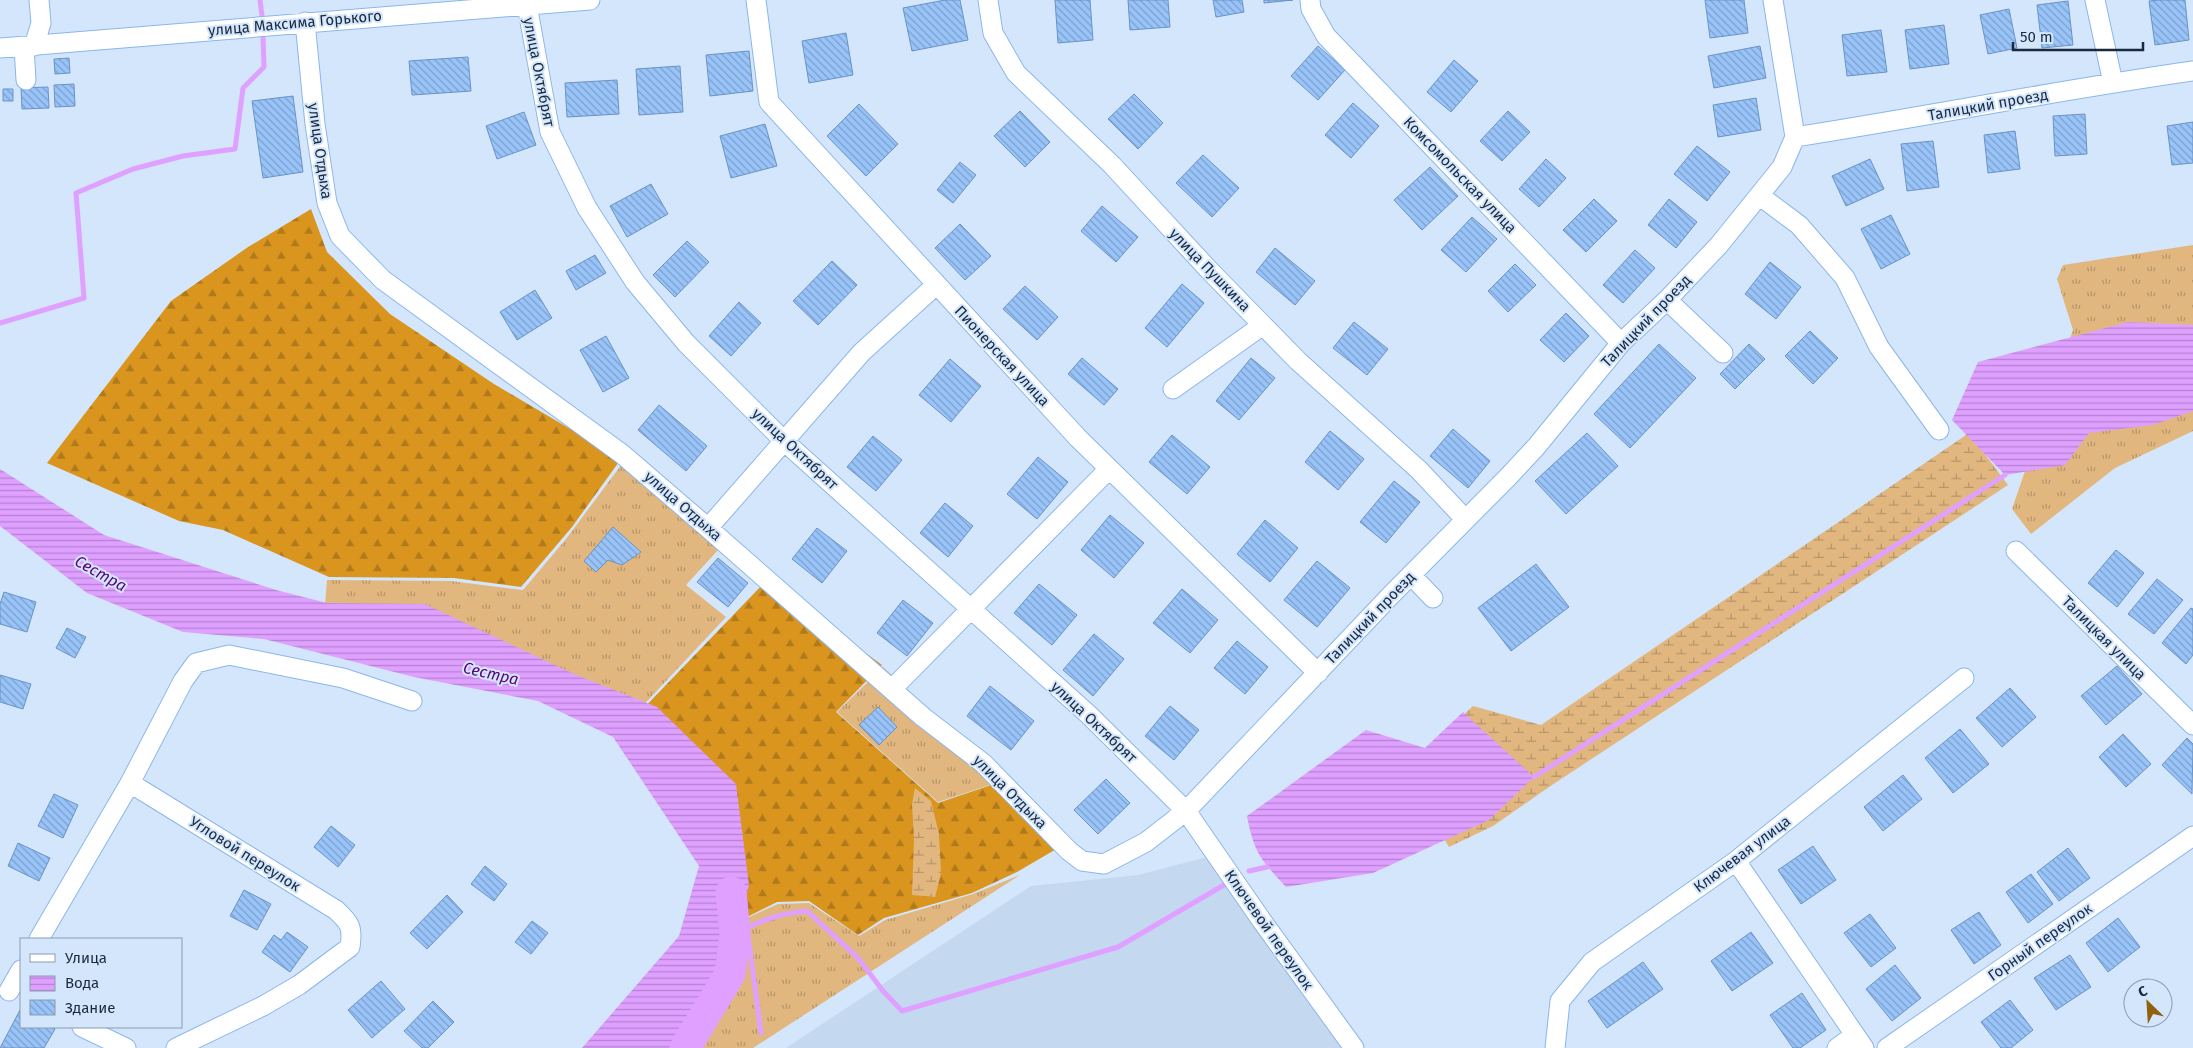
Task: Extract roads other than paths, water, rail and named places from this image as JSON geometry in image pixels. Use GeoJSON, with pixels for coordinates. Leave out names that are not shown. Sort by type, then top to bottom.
{"type":"FeatureCollection","features":[{"type":"Feature","properties":{"kind":"street"},"geometry":{"type":"LineString","coordinates":[[26,80],[29,46],[41,23],[39,0]]}},
{"type":"Feature","properties":{"kind":"street","name":"улица Максима Горького"},"geometry":{"type":"LineString","coordinates":[[0,48],[590,0]]}},
{"type":"Feature","properties":{"kind":"street","name":"Пионерская улица"},"geometry":{"type":"LineString","coordinates":[[756,0],[769,102],[1078,438],[1318,673]]}},
{"type":"Feature","properties":{"kind":"street","name":"улица Пушкина"},"geometry":{"type":"LineString","coordinates":[[988,0],[993,33],[1016,74],[1112,166],[1298,361],[1419,470],[1465,519]]}},
{"type":"Feature","properties":{"kind":"street","name":"Комсомольская улица"},"geometry":{"type":"LineString","coordinates":[[1310,0],[1311,8],[1326,36],[1621,343]]}},
{"type":"Feature","properties":{"kind":"street"},"geometry":{"type":"LineString","coordinates":[[1773,0],[1795,137]]}},
{"type":"Feature","properties":{"kind":"street"},"geometry":{"type":"LineString","coordinates":[[2095,0],[2113,83]]}},
{"type":"Feature","properties":{"kind":"street","name":"улица Октябрят"},"geometry":{"type":"LineString","coordinates":[[527,4],[550,132],[587,208],[635,282],[681,336],[785,442],[1089,715],[1186,811]]}},
{"type":"Feature","properties":{"kind":"street","name":"улица Отдыха"},"geometry":{"type":"LineString","coordinates":[[305,22],[315,124],[327,203],[340,236],[383,280],[622,454],[923,717],[983,763],[1069,851],[1082,861],[1104,864],[1146,842],[1186,811]]}},
{"type":"Feature","properties":{"kind":"street","name":"Талицкий проезд"},"geometry":{"type":"LineString","coordinates":[[1186,811],[1536,447],[1621,343],[1667,300],[1720,244],[1782,167],[1795,137],[2193,71]]}},
{"type":"Feature","properties":{"kind":"street"},"geometry":{"type":"LineString","coordinates":[[1760,196],[1799,225],[1845,278],[1879,347],[1939,430]]}},
{"type":"Feature","properties":{"kind":"street"},"geometry":{"type":"LineString","coordinates":[[708,528],[862,352],[936,285]]}},
{"type":"Feature","properties":{"kind":"street"},"geometry":{"type":"LineString","coordinates":[[1667,300],[1723,353]]}},
{"type":"Feature","properties":{"kind":"street"},"geometry":{"type":"LineString","coordinates":[[1173,389],[1263,326]]}},
{"type":"Feature","properties":{"kind":"street"},"geometry":{"type":"LineString","coordinates":[[892,689],[1109,469]]}},
{"type":"Feature","properties":{"kind":"street","name":"Талицкая улица"},"geometry":{"type":"LineString","coordinates":[[2016,551],[2193,725]]}},
{"type":"Feature","properties":{"kind":"street"},"geometry":{"type":"LineString","coordinates":[[1411,575],[1433,598]]}},
{"type":"Feature","properties":{"kind":"street"},"geometry":{"type":"LineString","coordinates":[[40,938],[130,783],[182,681],[196,663],[229,655],[344,678],[412,701]]}},
{"type":"Feature","properties":{"kind":"street","name":"Ключевая улица"},"geometry":{"type":"LineString","coordinates":[[1555,1048],[1560,1001],[1592,962],[1736,861],[1964,678]]}},
{"type":"Feature","properties":{"kind":"street","name":"Угловой переулок"},"geometry":{"type":"LineString","coordinates":[[130,783],[336,910],[348,922],[352,932],[350,946],[299,985],[263,1006],[176,1048]]}},
{"type":"Feature","properties":{"kind":"street","name":"Ключевой переулок"},"geometry":{"type":"LineString","coordinates":[[1186,811],[1247,900],[1354,1048]]}},
{"type":"Feature","properties":{"kind":"street","name":"Горный переулок"},"geometry":{"type":"LineString","coordinates":[[1888,1048],[2193,836]]}},
{"type":"Feature","properties":{"kind":"street"},"geometry":{"type":"LineString","coordinates":[[1736,861],[1860,1042],[1837,1048]]}},
{"type":"Feature","properties":{"kind":"street"},"geometry":{"type":"LineString","coordinates":[[10,992],[20,972]]}},
{"type":"Feature","properties":{"kind":"street"},"geometry":{"type":"LineString","coordinates":[[84,1028],[126,1048]]}},
{"type":"Feature","properties":{"kind":"water"},"geometry":{"type":"Polygon","coordinates":[[[2128,322],[2193,325],[2193,411],[2153,425],[2089,433],[2065,465],[2005,475],[1952,420],[1978,362],[2128,322]]]}},
{"type":"Feature","properties":{"kind":"water"},"geometry":{"type":"Polygon","coordinates":[[[0,469],[104,535],[276,590],[327,603],[425,604],[574,674],[657,707],[736,784],[749,885],[720,995],[682,1048],[582,1048],[679,936],[699,866],[613,737],[538,701],[414,677],[264,639],[183,632],[87,593],[0,526],[0,469]]]}},
{"type":"Feature","properties":{"kind":"water"},"geometry":{"type":"Polygon","coordinates":[[[1463,712],[1534,777],[1489,820],[1373,873],[1286,887],[1270,870],[1256,848],[1247,816],[1366,730],[1425,748],[1463,712]]]}},
{"type":"Feature","properties":{"kind":"waterway"},"geometry":{"type":"LineString","coordinates":[[260,0],[262,16]]}},
{"type":"Feature","properties":{"kind":"waterway"},"geometry":{"type":"LineString","coordinates":[[0,323],[84,298],[76,193],[133,169],[183,156],[235,149],[243,88],[264,67],[263,36]]}},
{"type":"Feature","properties":{"kind":"waterway"},"geometry":{"type":"LineString","coordinates":[[1534,777],[2005,475]]}},
{"type":"Feature","properties":{"kind":"waterway"},"geometry":{"type":"LineString","coordinates":[[1249,871],[1267,867]]}},
{"type":"Feature","properties":{"kind":"waterway"},"geometry":{"type":"LineString","coordinates":[[735,934],[770,918],[807,911],[858,958],[883,991],[902,1011],[1118,947],[1229,882]]}},
{"type":"Feature","properties":{"kind":"waterway","name":"Сестра"},"geometry":{"type":"LineString","coordinates":[[685,1048],[730,974],[735,934],[731,892]]}},
{"type":"Feature","properties":{"kind":"waterway"},"geometry":{"type":"LineString","coordinates":[[747,928],[761,1033]]}}]}
